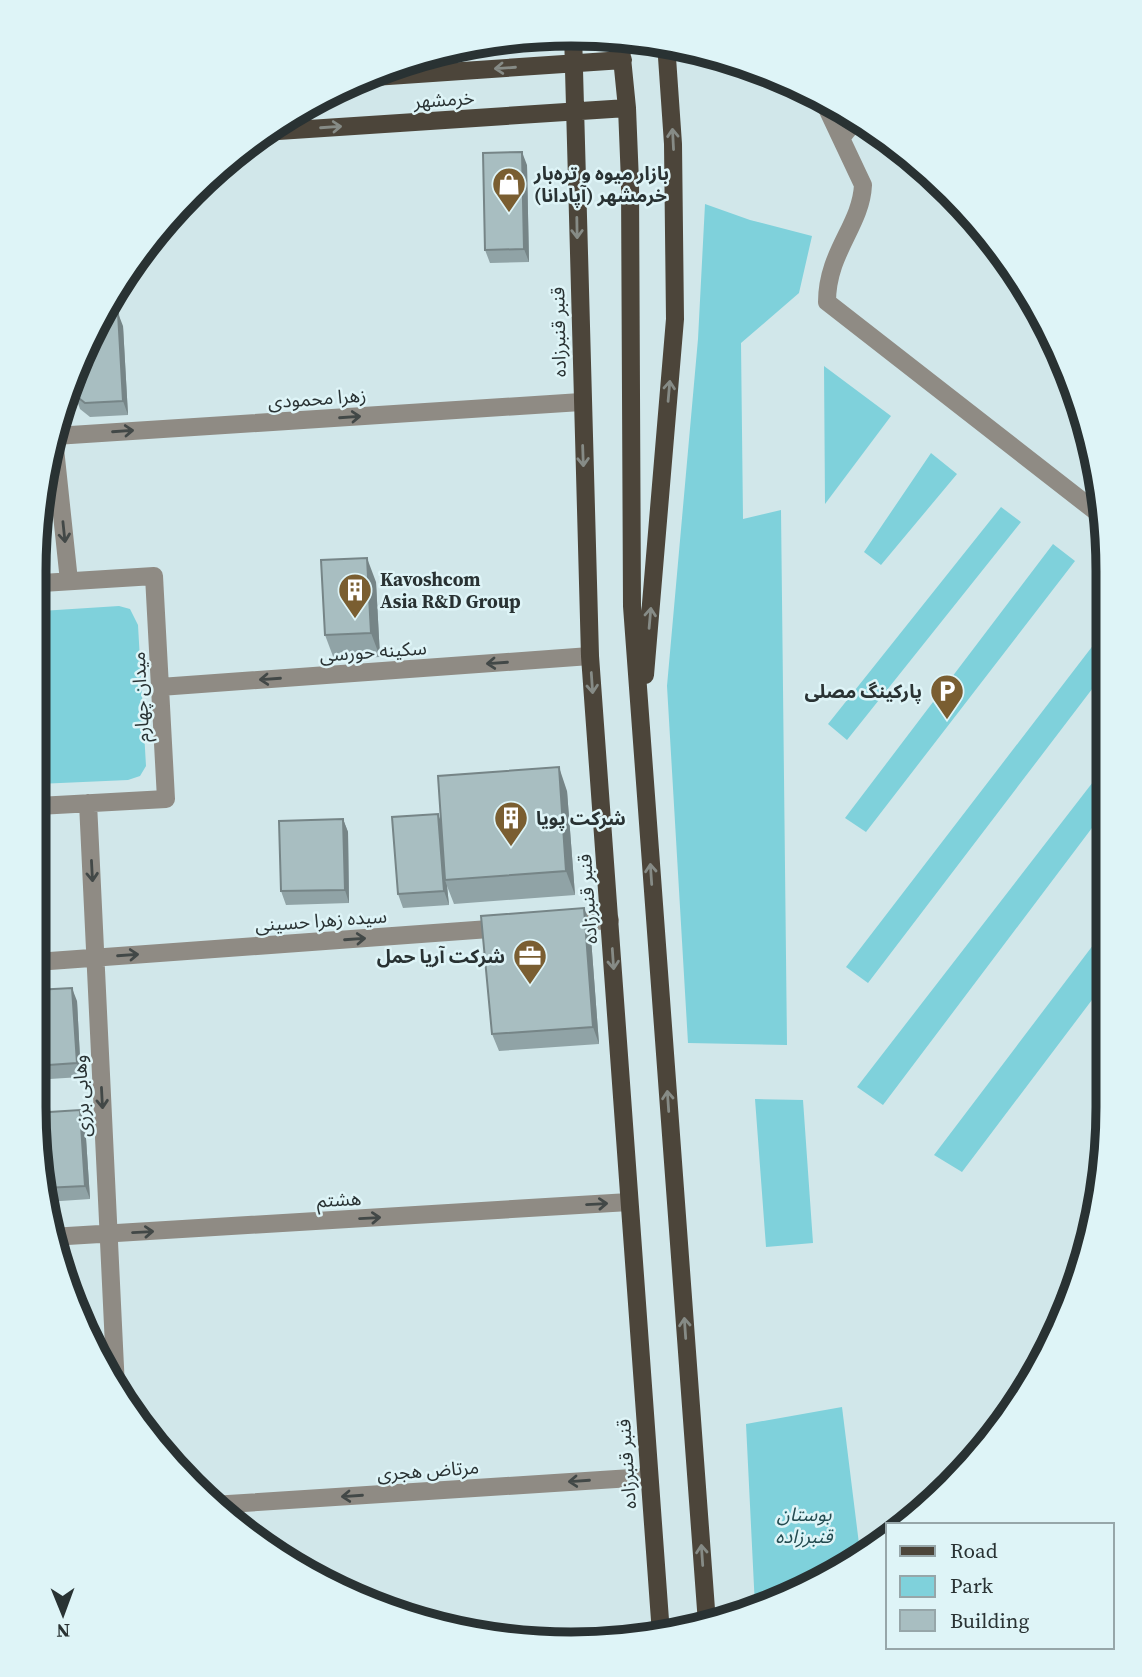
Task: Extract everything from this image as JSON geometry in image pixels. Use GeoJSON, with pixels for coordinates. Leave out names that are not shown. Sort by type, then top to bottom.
{"type":"FeatureCollection","features":[{"type":"Feature","properties":{"kind":"main road","name":"قنبر قنبرزاده"},"geometry":{"type":"LineString","coordinates":[[573,46],[590,656],[647,1477],[660,1623]]}},
{"type":"Feature","properties":{"kind":"main road"},"geometry":{"type":"LineString","coordinates":[[621,48],[627,108],[632,606],[706,1614]]}},
{"type":"Feature","properties":{"kind":"main road"},"geometry":{"type":"LineString","coordinates":[[640,734],[675,319],[673,144],[667,55]]}},
{"type":"Feature","properties":{"kind":"main road","name":"خرمشهر"},"geometry":{"type":"LineString","coordinates":[[396,76],[623,60]]}},
{"type":"Feature","properties":{"kind":"main road","name":"خرمشهر"},"geometry":{"type":"LineString","coordinates":[[285,131],[627,108]]}},
{"type":"Feature","properties":{"kind":"street"},"geometry":{"type":"LineString","coordinates":[[829,114],[863,185],[862,200],[832,262],[827,302],[1093,509]]}},
{"type":"Feature","properties":{"kind":"street"},"geometry":{"type":"LineString","coordinates":[[841,138],[851,126]]}},
{"type":"Feature","properties":{"kind":"street","name":"زهرا محمودی"},"geometry":{"type":"LineString","coordinates":[[62,437],[581,402]]}},
{"type":"Feature","properties":{"kind":"street"},"geometry":{"type":"LineString","coordinates":[[57,464],[69,581]]}},
{"type":"Feature","properties":{"kind":"street","name":"میدان چهارم"},"geometry":{"type":"LineString","coordinates":[[46,583],[154,576],[166,799],[46,806]]}},
{"type":"Feature","properties":{"kind":"street","name":"سکینه حورسی"},"geometry":{"type":"LineString","coordinates":[[160,687],[590,656]]}},
{"type":"Feature","properties":{"kind":"street","name":"وهابی برزی"},"geometry":{"type":"LineString","coordinates":[[88,803],[115,1367]]}},
{"type":"Feature","properties":{"kind":"street"},"geometry":{"type":"LineString","coordinates":[[554,924],[610,920]]}},
{"type":"Feature","properties":{"kind":"street","name":"سیده زهرا حسینی"},"geometry":{"type":"LineString","coordinates":[[46,961],[527,926]]}},
{"type":"Feature","properties":{"kind":"street","name":"هشتم"},"geometry":{"type":"LineString","coordinates":[[62,1236],[629,1202]]}},
{"type":"Feature","properties":{"kind":"street","name":"مرتاض هجری"},"geometry":{"type":"LineString","coordinates":[[228,1504],[647,1477]]}},
{"type":"Feature","properties":{"kind":"green space"},"geometry":{"type":"Polygon","coordinates":[[[705,204],[750,220],[812,236],[799,293],[741,343],[743,519],[781,510],[787,1045],[688,1043],[667,686],[698,339],[705,204]]]}},
{"type":"Feature","properties":{"kind":"green space"},"geometry":{"type":"Polygon","coordinates":[[[824,366],[891,416],[825,504],[824,366]]]}},
{"type":"Feature","properties":{"kind":"green space"},"geometry":{"type":"Polygon","coordinates":[[[931,453],[957,474],[881,565],[864,552],[931,453]]]}},
{"type":"Feature","properties":{"kind":"green space"},"geometry":{"type":"Polygon","coordinates":[[[1001,507],[1021,522],[847,740],[828,724],[1001,507]]]}},
{"type":"Feature","properties":{"kind":"green space"},"geometry":{"type":"Polygon","coordinates":[[[1053,544],[1075,561],[866,832],[845,818],[1053,544]]]}},
{"type":"Feature","properties":{"kind":"green space"},"geometry":{"type":"Polygon","coordinates":[[[119,606],[130,609],[138,625],[146,766],[140,776],[128,780],[46,784],[46,611],[119,606]]]}},
{"type":"Feature","properties":{"kind":"green space"},"geometry":{"type":"Polygon","coordinates":[[[1096,642],[1096,684],[868,983],[846,967],[1096,642]]]}},
{"type":"Feature","properties":{"kind":"green space"},"geometry":{"type":"Polygon","coordinates":[[[1096,778],[1096,823],[883,1105],[857,1087],[1096,778]]]}},
{"type":"Feature","properties":{"kind":"green space"},"geometry":{"type":"Polygon","coordinates":[[[1096,941],[1096,995],[962,1172],[934,1155],[1096,941]]]}},
{"type":"Feature","properties":{"kind":"green space"},"geometry":{"type":"Polygon","coordinates":[[[755,1099],[803,1100],[813,1243],[766,1247],[755,1099]]]}},
{"type":"Feature","properties":{"kind":"green space","name":"بوستان قنبرزاده"},"geometry":{"type":"Polygon","coordinates":[[[842,1407],[859,1545],[803,1577],[755,1598],[746,1424],[842,1407]]]}},
{"type":"Feature","properties":{"kind":"building","name":"بازار میوه و تره‌بار خرمشهر (آپادانا)"},"geometry":{"type":"Polygon","coordinates":[[[522,152],[524,249],[485,250],[483,153],[522,152]]]}},
{"type":"Feature","properties":{"kind":"building"},"geometry":{"type":"Polygon","coordinates":[[[113,313],[118,313],[123,401],[85,403],[76,396],[113,313]]]}},
{"type":"Feature","properties":{"kind":"building"},"geometry":{"type":"Polygon","coordinates":[[[367,558],[371,633],[325,635],[321,560],[367,558]]]}},
{"type":"Feature","properties":{"kind":"building","name":"شرکت پویا"},"geometry":{"type":"Polygon","coordinates":[[[559,767],[566,871],[445,880],[438,776],[559,767]]]}},
{"type":"Feature","properties":{"kind":"building"},"geometry":{"type":"Polygon","coordinates":[[[438,814],[444,891],[398,894],[392,817],[438,814]]]}},
{"type":"Feature","properties":{"kind":"building"},"geometry":{"type":"Polygon","coordinates":[[[343,819],[345,890],[281,891],[279,821],[343,819]]]}},
{"type":"Feature","properties":{"kind":"building"},"geometry":{"type":"Polygon","coordinates":[[[584,908],[593,1027],[492,1034],[481,916],[584,908]]]}},
{"type":"Feature","properties":{"kind":"building"},"geometry":{"type":"Polygon","coordinates":[[[72,988],[77,1063],[46,1065],[46,989],[72,988]]]}},
{"type":"Feature","properties":{"kind":"building"},"geometry":{"type":"Polygon","coordinates":[[[80,1110],[85,1186],[52,1188],[46,1112],[80,1110]]]}},
{"type":"Feature","properties":{"kind":"place","name":"بازار میوه و تره‌بار خرمشهر (آپادانا)"},"geometry":{"type":"Point","coordinates":[509,214]}},
{"type":"Feature","properties":{"kind":"place","name":"Kavoshcom Asia R&D Group"},"geometry":{"type":"Point","coordinates":[355,620]}},
{"type":"Feature","properties":{"kind":"place","name":"پارکینگ مصلی"},"geometry":{"type":"Point","coordinates":[947,721]}},
{"type":"Feature","properties":{"kind":"place","name":"شرکت پویا"},"geometry":{"type":"Point","coordinates":[511,848]}},
{"type":"Feature","properties":{"kind":"place","name":"شرکت آریا حمل"},"geometry":{"type":"Point","coordinates":[530,986]}}]}
